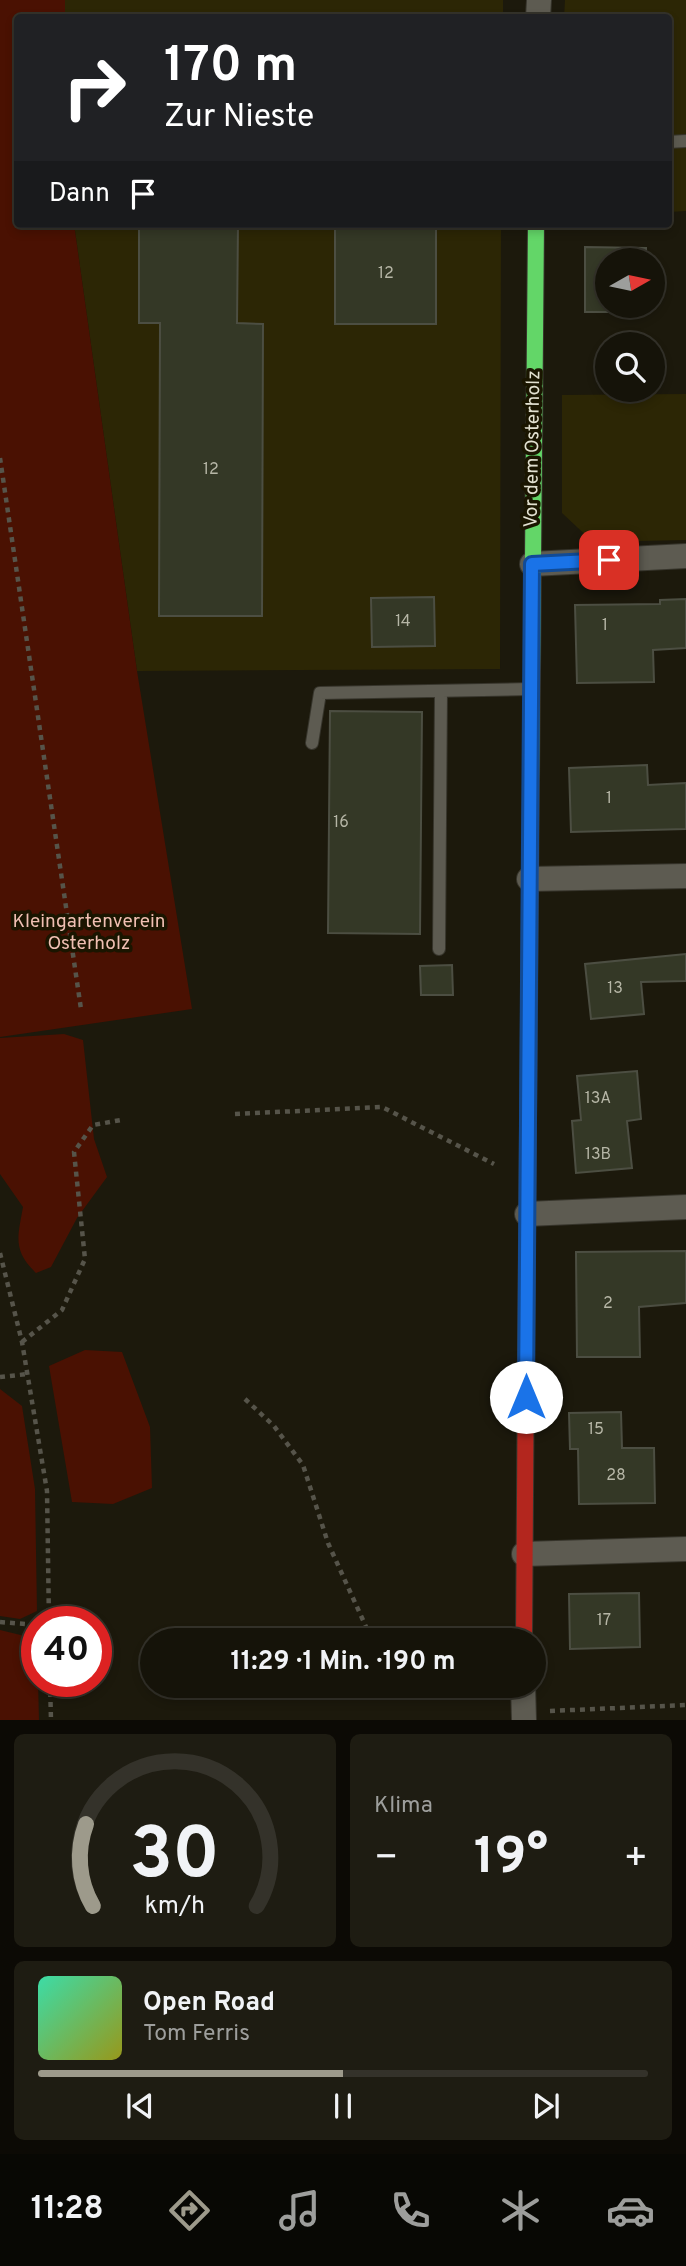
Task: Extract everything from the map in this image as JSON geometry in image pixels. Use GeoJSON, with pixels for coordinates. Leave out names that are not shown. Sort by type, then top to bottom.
{"type":"FeatureCollection","features":[{"type":"Feature","properties":{"kind":"street","name":"Vor dem Osterholz"},"geometry":{"type":"LineString","coordinates":[[524,1628],[536,228]]}},
{"type":"Feature","properties":{"kind":"street"},"geometry":{"type":"LineString","coordinates":[[532,564],[686,556]]}},
{"type":"Feature","properties":{"kind":"street"},"geometry":{"type":"LineString","coordinates":[[529,879],[686,876]]}},
{"type":"Feature","properties":{"kind":"street"},"geometry":{"type":"LineString","coordinates":[[527,1214],[686,1207]]}},
{"type":"Feature","properties":{"kind":"street"},"geometry":{"type":"LineString","coordinates":[[524,1554],[686,1549]]}},
{"type":"Feature","properties":{"kind":"lane"},"geometry":{"type":"LineString","coordinates":[[312,743],[320,693],[531,689]]}},
{"type":"Feature","properties":{"kind":"lane"},"geometry":{"type":"LineString","coordinates":[[439,948],[441,691]]}},
{"type":"Feature","properties":{"kind":"path"},"geometry":{"type":"LineString","coordinates":[[0,458],[81,1009]]}},
{"type":"Feature","properties":{"kind":"path"},"geometry":{"type":"LineString","coordinates":[[235,1114],[382,1107],[526,1180]]}},
{"type":"Feature","properties":{"kind":"path"},"geometry":{"type":"LineString","coordinates":[[22,1342],[62,1310],[85,1259],[74,1152],[93,1125],[121,1120]]}},
{"type":"Feature","properties":{"kind":"path"},"geometry":{"type":"LineString","coordinates":[[0,1253],[22,1342],[47,1491],[49,1606]]}},
{"type":"Feature","properties":{"kind":"path"},"geometry":{"type":"LineString","coordinates":[[0,1377],[27,1374]]}},
{"type":"Feature","properties":{"kind":"path"},"geometry":{"type":"LineString","coordinates":[[245,1399],[274,1426],[303,1465],[328,1543],[367,1628]]}},
{"type":"Feature","properties":{"kind":"path"},"geometry":{"type":"LineString","coordinates":[[0,1622],[21,1624]]}},
{"type":"Feature","properties":{"kind":"path"},"geometry":{"type":"LineString","coordinates":[[50,1697],[51,1720]]}},
{"type":"Feature","properties":{"kind":"path"},"geometry":{"type":"LineString","coordinates":[[486,1698],[686,1705]]}},
{"type":"Feature","properties":{"kind":"shaded area"},"geometry":{"type":"Polygon","coordinates":[[[65,0],[503,0],[503,14],[65,14],[65,0]]]}},
{"type":"Feature","properties":{"kind":"shaded area"},"geometry":{"type":"Polygon","coordinates":[[[565,0],[686,0],[686,211],[672,212],[672,14],[564,14],[565,0]]]}},
{"type":"Feature","properties":{"kind":"shaded area"},"geometry":{"type":"Polygon","coordinates":[[[75,228],[501,228],[500,669],[137,671],[75,228]]]}},
{"type":"Feature","properties":{"kind":"shaded area"},"geometry":{"type":"Polygon","coordinates":[[[665,394],[686,394],[686,540],[593,542],[562,513],[562,395],[595,395],[595,402],[665,402],[665,394]]]}},
{"type":"Feature","properties":{"kind":"green space","name":"Kleingartenverein Osterholz"},"geometry":{"type":"Polygon","coordinates":[[[0,0],[65,0],[65,14],[14,14],[14,228],[75,228],[137,671],[192,1009],[0,1037],[0,0]]]}},
{"type":"Feature","properties":{"kind":"green space"},"geometry":{"type":"Polygon","coordinates":[[[64,1034],[83,1040],[94,1139],[107,1177],[77,1218],[51,1267],[36,1273],[20,1250],[23,1207],[0,1174],[0,1038],[64,1034]]]}},
{"type":"Feature","properties":{"kind":"green space"},"geometry":{"type":"Polygon","coordinates":[[[85,1350],[122,1352],[150,1427],[152,1488],[113,1504],[72,1502],[49,1366],[85,1350]]]}},
{"type":"Feature","properties":{"kind":"green space"},"geometry":{"type":"Polygon","coordinates":[[[0,1389],[22,1406],[35,1489],[37,1606],[21,1606],[20,1619],[0,1616],[0,1389]]]}},
{"type":"Feature","properties":{"kind":"green space"},"geometry":{"type":"Polygon","coordinates":[[[0,1630],[21,1635],[21,1697],[38,1697],[39,1720],[0,1720],[0,1630]]]}},
{"type":"Feature","properties":{"kind":"building"},"geometry":{"type":"Polygon","coordinates":[[[139,228],[238,228],[237,323],[263,324],[262,616],[159,616],[160,323],[139,323],[139,228]]]}},
{"type":"Feature","properties":{"kind":"building"},"geometry":{"type":"Polygon","coordinates":[[[335,228],[436,228],[436,324],[335,324],[335,228]]]}},
{"type":"Feature","properties":{"kind":"building"},"geometry":{"type":"Polygon","coordinates":[[[585,247],[646,248],[595,248],[595,312],[585,312],[585,247]]]}},
{"type":"Feature","properties":{"kind":"building"},"geometry":{"type":"Polygon","coordinates":[[[434,597],[435,646],[372,647],[371,598],[434,597]]]}},
{"type":"Feature","properties":{"kind":"building"},"geometry":{"type":"Polygon","coordinates":[[[686,599],[686,648],[653,650],[654,682],[577,683],[575,605],[660,604],[660,600],[686,599]]]}},
{"type":"Feature","properties":{"kind":"building"},"geometry":{"type":"Polygon","coordinates":[[[330,711],[422,712],[420,934],[328,933],[330,711]]]}},
{"type":"Feature","properties":{"kind":"building"},"geometry":{"type":"Polygon","coordinates":[[[647,765],[648,785],[686,783],[686,829],[571,832],[569,768],[647,765]]]}},
{"type":"Feature","properties":{"kind":"building"},"geometry":{"type":"Polygon","coordinates":[[[686,954],[686,981],[641,982],[644,1014],[591,1019],[585,964],[686,954]]]}},
{"type":"Feature","properties":{"kind":"building"},"geometry":{"type":"Polygon","coordinates":[[[452,965],[453,995],[421,995],[420,966],[452,965]]]}},
{"type":"Feature","properties":{"kind":"building"},"geometry":{"type":"Polygon","coordinates":[[[637,1071],[641,1119],[627,1121],[632,1168],[576,1173],[572,1121],[581,1120],[577,1076],[637,1071]]]}},
{"type":"Feature","properties":{"kind":"building"},"geometry":{"type":"Polygon","coordinates":[[[686,1251],[686,1303],[639,1307],[640,1357],[577,1357],[576,1252],[686,1251]]]}},
{"type":"Feature","properties":{"kind":"building"},"geometry":{"type":"Polygon","coordinates":[[[621,1412],[622,1448],[654,1448],[655,1503],[579,1504],[578,1449],[570,1449],[569,1413],[621,1412]]]}},
{"type":"Feature","properties":{"kind":"building"},"geometry":{"type":"Polygon","coordinates":[[[639,1593],[640,1647],[570,1649],[569,1594],[639,1593]]]}},
{"type":"Feature","properties":{"kind":"traffic: fast"},"geometry":{"type":"LineString","coordinates":[[531,783],[536,228]]}},
{"type":"Feature","properties":{"kind":"traffic: slow"},"geometry":{"type":"LineString","coordinates":[[526,1354],[531,783]]}},
{"type":"Feature","properties":{"kind":"traffic: jam"},"geometry":{"type":"LineString","coordinates":[[524,1628],[526,1354]]}},
{"type":"Feature","properties":{"kind":"route"},"geometry":{"type":"LineString","coordinates":[[526,1397],[532,564],[609,560]]}}]}
